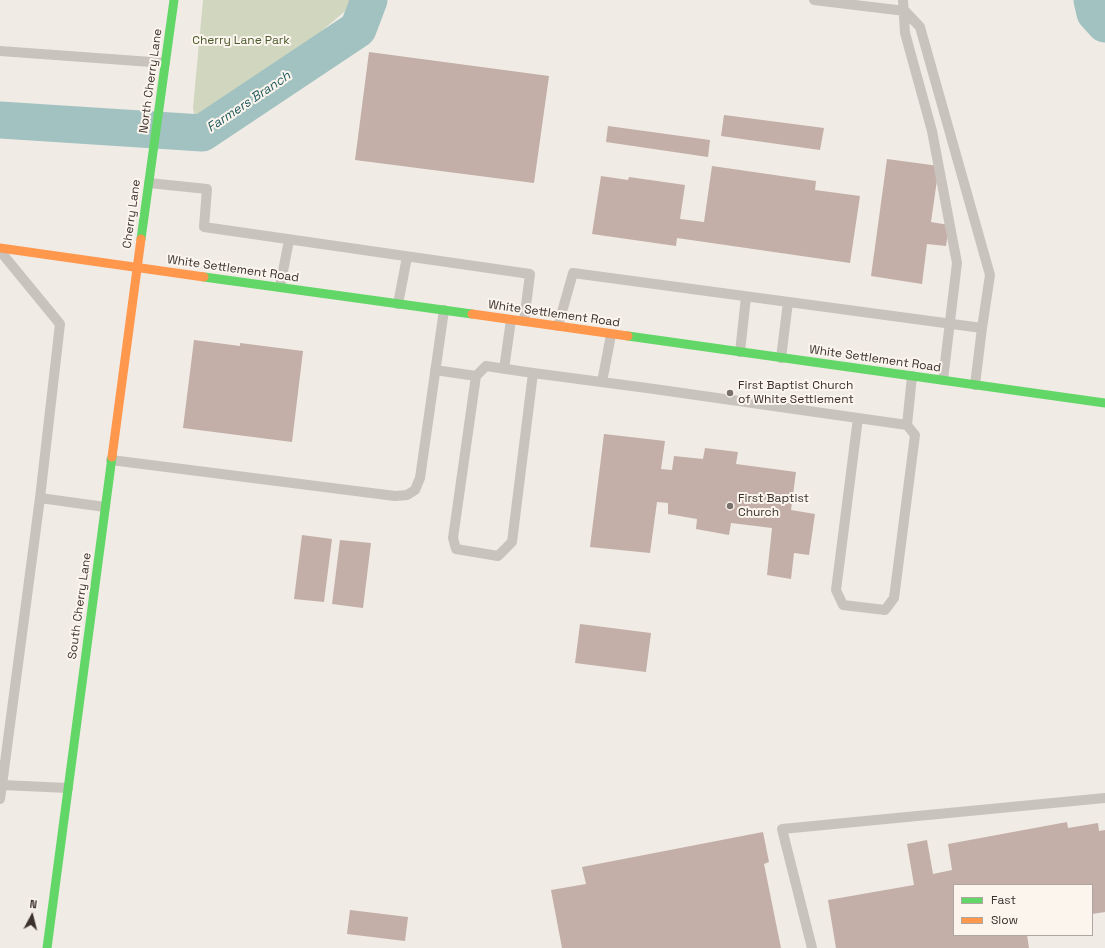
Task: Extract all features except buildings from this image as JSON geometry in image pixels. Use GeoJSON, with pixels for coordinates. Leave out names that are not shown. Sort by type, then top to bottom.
{"type":"FeatureCollection","features":[{"type":"Feature","properties":{"kind":"main road","name":"North Cherry Lane"},"geometry":{"type":"LineString","coordinates":[[152,165],[174,0]]}},
{"type":"Feature","properties":{"kind":"main road","name":"Cherry Lane"},"geometry":{"type":"LineString","coordinates":[[137,267],[152,165]]}},
{"type":"Feature","properties":{"kind":"main road","name":"White Settlement Road"},"geometry":{"type":"LineString","coordinates":[[0,248],[558,326],[611,335],[1105,403]]}},
{"type":"Feature","properties":{"kind":"main road","name":"South Cherry Lane"},"geometry":{"type":"LineString","coordinates":[[46,948],[137,267]]}},
{"type":"Feature","properties":{"kind":"lane"},"geometry":{"type":"LineString","coordinates":[[814,0],[905,11],[920,27],[990,275],[975,385]]}},
{"type":"Feature","properties":{"kind":"lane"},"geometry":{"type":"LineString","coordinates":[[903,0],[905,11],[905,33],[932,131],[957,263],[943,380]]}},
{"type":"Feature","properties":{"kind":"lane"},"geometry":{"type":"LineString","coordinates":[[0,51],[165,63]]}},
{"type":"Feature","properties":{"kind":"lane"},"geometry":{"type":"LineString","coordinates":[[932,131],[948,127]]}},
{"type":"Feature","properties":{"kind":"lane"},"geometry":{"type":"LineString","coordinates":[[149,183],[207,190],[204,228],[530,274],[524,322]]}},
{"type":"Feature","properties":{"kind":"lane"},"geometry":{"type":"LineString","coordinates":[[280,288],[289,240]]}},
{"type":"Feature","properties":{"kind":"lane"},"geometry":{"type":"LineString","coordinates":[[0,251],[60,324],[40,498],[0,799]]}},
{"type":"Feature","properties":{"kind":"lane"},"geometry":{"type":"LineString","coordinates":[[398,304],[407,256]]}},
{"type":"Feature","properties":{"kind":"lane"},"geometry":{"type":"LineString","coordinates":[[558,326],[572,273],[982,328]]}},
{"type":"Feature","properties":{"kind":"lane"},"geometry":{"type":"LineString","coordinates":[[740,352],[746,297]]}},
{"type":"Feature","properties":{"kind":"lane"},"geometry":{"type":"LineString","coordinates":[[781,358],[788,302]]}},
{"type":"Feature","properties":{"kind":"lane"},"geometry":{"type":"LineString","coordinates":[[111,460],[395,496],[407,495],[415,490],[420,478],[434,370],[444,310]]}},
{"type":"Feature","properties":{"kind":"lane"},"geometry":{"type":"LineString","coordinates":[[504,369],[511,320]]}},
{"type":"Feature","properties":{"kind":"lane"},"geometry":{"type":"LineString","coordinates":[[602,382],[611,335]]}},
{"type":"Feature","properties":{"kind":"lane"},"geometry":{"type":"LineString","coordinates":[[533,372],[512,542],[498,556],[456,549],[453,538],[476,376],[486,366],[533,372],[858,418],[907,425],[915,435],[894,598],[885,610],[843,605],[836,590],[858,418]]}},
{"type":"Feature","properties":{"kind":"lane"},"geometry":{"type":"LineString","coordinates":[[434,370],[476,376]]}},
{"type":"Feature","properties":{"kind":"lane"},"geometry":{"type":"LineString","coordinates":[[907,425],[912,376]]}},
{"type":"Feature","properties":{"kind":"lane"},"geometry":{"type":"LineString","coordinates":[[40,498],[105,507]]}},
{"type":"Feature","properties":{"kind":"lane"},"geometry":{"type":"LineString","coordinates":[[2,785],[68,788]]}},
{"type":"Feature","properties":{"kind":"lane"},"geometry":{"type":"LineString","coordinates":[[812,948],[782,829],[1105,798]]}},
{"type":"Feature","properties":{"kind":"green space","name":"Cherry Lane Park"},"geometry":{"type":"Polygon","coordinates":[[[203,0],[358,0],[310,41],[239,92],[195,119],[193,108],[203,0]]]}},
{"type":"Feature","properties":{"kind":"waterway","name":"Farmers Branch"},"geometry":{"type":"LineString","coordinates":[[0,120],[202,133],[358,29],[369,0]]}},
{"type":"Feature","properties":{"kind":"waterway","name":"Farmers Branch"},"geometry":{"type":"LineString","coordinates":[[1092,0],[1095,13],[1105,24]]}},
{"type":"Feature","properties":{"kind":"traffic: fast"},"geometry":{"type":"LineString","coordinates":[[141,239],[174,0]]}},
{"type":"Feature","properties":{"kind":"traffic: fast"},"geometry":{"type":"LineString","coordinates":[[204,277],[472,314]]}},
{"type":"Feature","properties":{"kind":"traffic: fast"},"geometry":{"type":"LineString","coordinates":[[628,336],[1105,403]]}},
{"type":"Feature","properties":{"kind":"traffic: fast"},"geometry":{"type":"LineString","coordinates":[[47,948],[112,457]]}},
{"type":"Feature","properties":{"kind":"traffic: slow"},"geometry":{"type":"LineString","coordinates":[[112,457],[141,239]]}},
{"type":"Feature","properties":{"kind":"traffic: slow"},"geometry":{"type":"LineString","coordinates":[[0,248],[204,277]]}},
{"type":"Feature","properties":{"kind":"traffic: slow"},"geometry":{"type":"LineString","coordinates":[[472,314],[628,336]]}},
{"type":"Feature","properties":{"kind":"place","name":"First Baptist Church of White Settlement"},"geometry":{"type":"Point","coordinates":[730,393]}},
{"type":"Feature","properties":{"kind":"place","name":"First Baptist Church"},"geometry":{"type":"Point","coordinates":[730,506]}}]}
